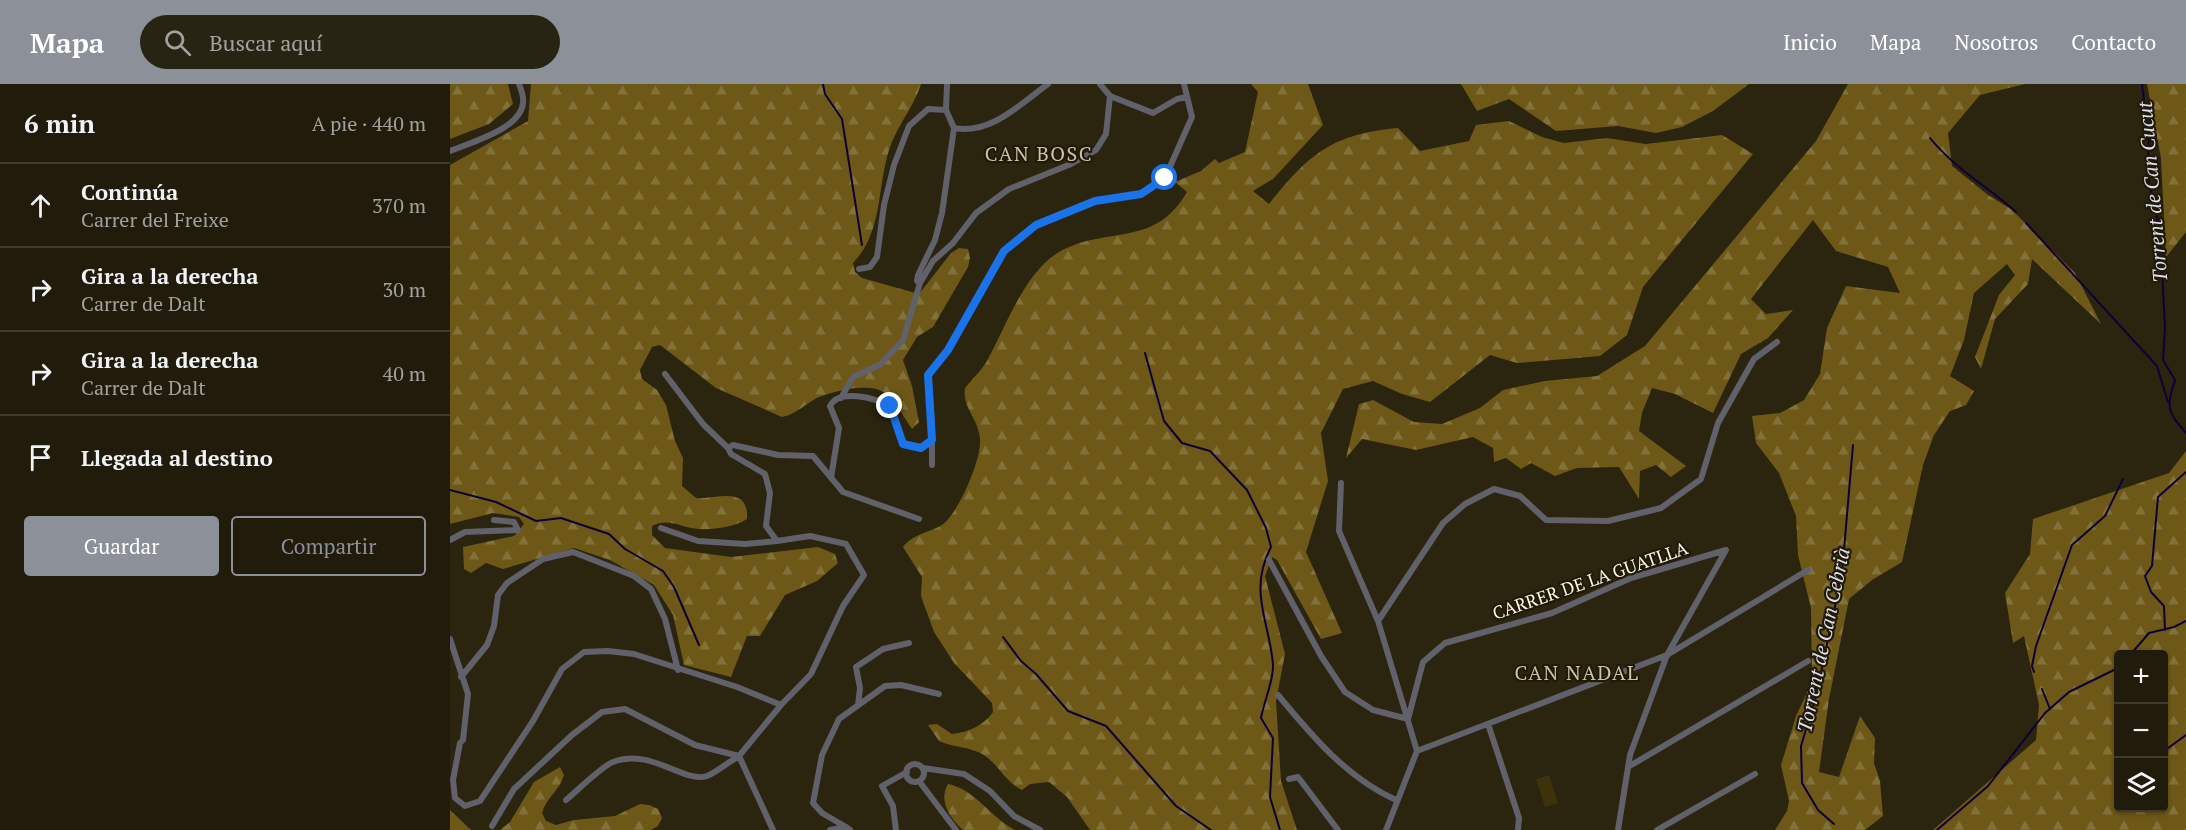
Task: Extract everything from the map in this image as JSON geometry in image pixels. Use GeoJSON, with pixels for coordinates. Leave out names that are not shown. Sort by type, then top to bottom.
{"type":"FeatureCollection","features":[{"type":"Feature","properties":{"kind":"street"},"geometry":{"type":"LineString","coordinates":[[450,151],[485,140],[520,112],[523,103],[519,84]]}},
{"type":"Feature","properties":{"kind":"street"},"geometry":{"type":"LineString","coordinates":[[920,283],[917,281],[918,275],[935,240],[942,213],[954,128],[946,110],[947,84]]}},
{"type":"Feature","properties":{"kind":"street"},"geometry":{"type":"LineString","coordinates":[[954,128],[968,130],[982,127],[1028,102],[1048,84]]}},
{"type":"Feature","properties":{"kind":"street"},"geometry":{"type":"LineString","coordinates":[[1100,84],[1110,96],[1153,113],[1177,99],[1187,97]]}},
{"type":"Feature","properties":{"kind":"street"},"geometry":{"type":"LineString","coordinates":[[932,465],[928,375],[948,350],[1004,251],[1036,225],[1095,201],[1141,194],[1165,178],[1192,117],[1184,84]]}},
{"type":"Feature","properties":{"kind":"street"},"geometry":{"type":"LineString","coordinates":[[841,398],[853,376],[881,363],[903,340],[920,283],[933,261],[952,243],[976,213],[1009,189],[1071,164],[1096,150],[1106,134],[1110,96]]}},
{"type":"Feature","properties":{"kind":"street"},"geometry":{"type":"LineString","coordinates":[[859,269],[870,267],[877,257],[884,205],[894,165],[909,126],[928,109],[946,110]]}},
{"type":"Feature","properties":{"kind":"street"},"geometry":{"type":"LineString","coordinates":[[1378,621],[1443,523],[1465,504],[1494,489],[1520,496],[1546,520],[1608,521],[1660,508],[1701,478],[1718,423],[1754,359],[1777,342]]}},
{"type":"Feature","properties":{"kind":"street"},"geometry":{"type":"LineString","coordinates":[[665,374],[703,424],[730,451],[765,474],[770,493],[766,526],[777,541]]}},
{"type":"Feature","properties":{"kind":"street"},"geometry":{"type":"LineString","coordinates":[[831,478],[839,428],[830,406],[832,401],[841,398],[875,398],[890,406],[903,444],[921,448],[932,440]]}},
{"type":"Feature","properties":{"kind":"street"},"geometry":{"type":"LineString","coordinates":[[730,451],[733,445],[778,455],[813,456],[843,492],[857,499],[875,502],[919,519]]}},
{"type":"Feature","properties":{"kind":"street"},"geometry":{"type":"LineString","coordinates":[[1341,483],[1339,531],[1378,621],[1417,751],[1386,830]]}},
{"type":"Feature","properties":{"kind":"street"},"geometry":{"type":"LineString","coordinates":[[450,540],[465,532],[518,530],[514,522],[494,520]]}},
{"type":"Feature","properties":{"kind":"street"},"geometry":{"type":"LineString","coordinates":[[566,800],[611,762],[631,758],[647,759],[691,776],[705,777],[739,756],[781,705],[811,674],[843,606],[864,576],[846,544],[810,536],[745,544],[698,541],[661,528]]}},
{"type":"Feature","properties":{"kind":"street","name":"CARRER DE LA GUATLLA"},"geometry":{"type":"LineString","coordinates":[[1408,719],[1423,662],[1445,643],[1552,613],[1631,578],[1726,550],[1666,655]]}},
{"type":"Feature","properties":{"kind":"street"},"geometry":{"type":"LineString","coordinates":[[461,676],[488,645],[494,626],[498,596],[507,583],[543,559],[573,552],[634,576],[651,589],[664,619],[678,670]]}},
{"type":"Feature","properties":{"kind":"street"},"geometry":{"type":"LineString","coordinates":[[1269,560],[1321,656],[1345,692],[1373,710],[1408,719]]}},
{"type":"Feature","properties":{"kind":"street"},"geometry":{"type":"LineString","coordinates":[[1417,751],[1666,655],[1808,570]]}},
{"type":"Feature","properties":{"kind":"street"},"geometry":{"type":"LineString","coordinates":[[450,639],[468,694],[463,741],[460,743],[453,780],[455,798],[465,806],[480,801],[533,721],[562,669],[584,652],[608,651],[634,654],[678,670],[737,687],[781,705]]}},
{"type":"Feature","properties":{"kind":"street"},"geometry":{"type":"LineString","coordinates":[[858,705],[860,688],[856,667],[883,649],[909,643]]}},
{"type":"Feature","properties":{"kind":"street"},"geometry":{"type":"LineString","coordinates":[[1618,830],[1630,754],[1666,655]]}},
{"type":"Feature","properties":{"kind":"street"},"geometry":{"type":"LineString","coordinates":[[1628,767],[1808,661]]}},
{"type":"Feature","properties":{"kind":"street"},"geometry":{"type":"LineString","coordinates":[[848,829],[822,813],[813,803],[822,755],[839,719],[885,686],[900,686],[939,694]]}},
{"type":"Feature","properties":{"kind":"street"},"geometry":{"type":"LineString","coordinates":[[1278,694],[1317,743],[1377,792],[1396,800]]}},
{"type":"Feature","properties":{"kind":"street"},"geometry":{"type":"LineString","coordinates":[[492,825],[514,789],[572,735],[602,712],[625,709],[695,745],[739,756]]}},
{"type":"Feature","properties":{"kind":"street"},"geometry":{"type":"LineString","coordinates":[[1488,724],[1519,818],[1518,830]]}},
{"type":"Feature","properties":{"kind":"street"},"geometry":{"type":"LineString","coordinates":[[739,756],[773,830]]}},
{"type":"Feature","properties":{"kind":"street"},"geometry":{"type":"LineString","coordinates":[[896,830],[893,806],[882,786],[907,772],[914,765],[964,774],[990,791],[1014,816],[1040,830]]}},
{"type":"Feature","properties":{"kind":"street"},"geometry":{"type":"LineString","coordinates":[[919,781],[923,777],[923,768]]}},
{"type":"Feature","properties":{"kind":"street"},"geometry":{"type":"LineString","coordinates":[[907,772],[909,779],[919,781],[956,830]]}},
{"type":"Feature","properties":{"kind":"street"},"geometry":{"type":"LineString","coordinates":[[1657,830],[1755,774]]}},
{"type":"Feature","properties":{"kind":"street"},"geometry":{"type":"LineString","coordinates":[[1289,779],[1298,777],[1338,830]]}},
{"type":"Feature","properties":{"kind":"street"},"geometry":{"type":"LineString","coordinates":[[830,830],[848,829]]}},
{"type":"Feature","properties":{"kind":"green space"},"geometry":{"type":"Polygon","coordinates":[[[450,84],[508,84],[513,104],[489,124],[450,139],[450,84]]]}},
{"type":"Feature","properties":{"kind":"green space"},"geometry":{"type":"Polygon","coordinates":[[[531,84],[921,84],[889,150],[870,238],[853,263],[855,272],[862,278],[919,294],[951,253],[959,248],[968,249],[970,258],[968,267],[933,327],[917,337],[903,360],[912,386],[919,422],[912,429],[887,395],[876,389],[868,388],[849,389],[821,396],[782,417],[716,388],[660,345],[652,347],[640,370],[642,379],[657,390],[666,405],[675,441],[683,458],[682,486],[696,498],[729,496],[743,501],[746,508],[747,519],[724,527],[699,529],[664,523],[652,526],[652,535],[665,548],[731,557],[818,547],[835,554],[838,563],[817,581],[785,595],[760,636],[747,636],[731,677],[684,665],[673,615],[654,585],[610,560],[574,548],[503,569],[486,563],[471,573],[464,569],[463,547],[514,536],[524,524],[519,517],[493,513],[450,524],[450,165],[528,121],[531,84]]]}},
{"type":"Feature","properties":{"kind":"green space"},"geometry":{"type":"Polygon","coordinates":[[[1251,84],[1308,84],[1323,125],[1273,179],[1253,191],[1269,204],[1297,172],[1324,150],[1356,135],[1398,128],[1420,151],[1469,141],[1476,125],[1509,121],[1542,137],[1564,143],[1607,138],[1646,144],[1722,135],[1753,154],[1643,287],[1627,335],[1600,356],[1517,363],[1490,355],[1430,402],[1402,394],[1373,381],[1343,389],[1321,433],[1328,481],[1306,552],[1342,633],[1321,639],[1277,560],[1272,557],[1265,576],[1285,654],[1276,701],[1281,781],[1297,830],[1090,830],[1067,797],[1049,782],[1030,784],[1022,790],[988,758],[976,751],[939,741],[928,725],[937,724],[952,734],[970,730],[989,717],[993,712],[992,703],[954,663],[934,632],[921,596],[922,577],[903,547],[916,536],[942,525],[962,498],[980,448],[979,432],[966,402],[965,388],[986,363],[1026,286],[1047,261],[1059,252],[1077,244],[1145,229],[1160,222],[1174,210],[1187,192],[1175,182],[1201,171],[1215,159],[1219,163],[1245,152],[1258,92],[1251,84]]]}},
{"type":"Feature","properties":{"kind":"green space"},"geometry":{"type":"Polygon","coordinates":[[[1461,84],[1749,84],[1713,111],[1682,127],[1656,133],[1618,126],[1556,131],[1509,99],[1477,111],[1461,84]]]}},
{"type":"Feature","properties":{"kind":"green space"},"geometry":{"type":"Polygon","coordinates":[[[1848,84],[2025,84],[1980,95],[1948,133],[1952,166],[1988,195],[2011,209],[2075,273],[2101,324],[2032,259],[2028,284],[1995,319],[1981,369],[1975,357],[1999,295],[2015,275],[2007,264],[1974,293],[1964,340],[1950,376],[1974,391],[1966,405],[1950,411],[1934,435],[1923,465],[1902,562],[1872,580],[1849,599],[1829,699],[1819,772],[1839,777],[1860,716],[1875,738],[1874,763],[1880,781],[1883,816],[1865,830],[1775,830],[1787,811],[1789,801],[1781,765],[1796,716],[1812,682],[1811,608],[1798,555],[1796,516],[1779,473],[1756,443],[1752,416],[1780,413],[1804,400],[1820,374],[1827,328],[1846,286],[1900,293],[1888,267],[1836,251],[1813,220],[1751,299],[1766,314],[1793,310],[1768,338],[1741,354],[1713,413],[1675,394],[1652,388],[1642,413],[1639,431],[1686,466],[1671,477],[1656,465],[1640,471],[1639,499],[1619,467],[1577,468],[1555,476],[1531,463],[1521,469],[1506,458],[1494,462],[1493,448],[1473,437],[1416,450],[1362,439],[1346,458],[1359,404],[1373,400],[1414,422],[1442,424],[1480,408],[1503,390],[1545,381],[1597,376],[1645,346],[1816,141],[1848,84]]]}},
{"type":"Feature","properties":{"kind":"green space"},"geometry":{"type":"Polygon","coordinates":[[[2147,84],[2186,84],[2186,232],[2166,257],[2161,158],[2147,84]]]}},
{"type":"Feature","properties":{"kind":"green space"},"geometry":{"type":"Polygon","coordinates":[[[2186,451],[2186,830],[1933,830],[2036,740],[2039,705],[2024,636],[2013,643],[2005,593],[2030,554],[2033,519],[2169,473],[2186,451]]]}},
{"type":"Feature","properties":{"kind":"green space"},"geometry":{"type":"Polygon","coordinates":[[[560,767],[564,775],[542,813],[546,821],[556,825],[574,820],[615,816],[640,804],[658,809],[662,818],[658,826],[651,830],[500,830],[510,822],[534,782],[560,767]]]}},
{"type":"Feature","properties":{"kind":"green space"},"geometry":{"type":"Polygon","coordinates":[[[948,784],[958,787],[975,798],[1015,830],[963,830],[954,820],[945,803],[945,790],[948,784]]]}},
{"type":"Feature","properties":{"kind":"green space"},"geometry":{"type":"Polygon","coordinates":[[[450,810],[471,830],[450,830],[450,810]]]}},
{"type":"Feature","properties":{"kind":"shaded area"},"geometry":{"type":"Polygon","coordinates":[[[1549,775],[1558,803],[1545,807],[1536,779],[1549,775]]]}},
{"type":"Feature","properties":{"kind":"waterway"},"geometry":{"type":"LineString","coordinates":[[823,84],[825,94],[842,119],[862,245]]}},
{"type":"Feature","properties":{"kind":"waterway","name":"Torrent de Can Cucut"},"geometry":{"type":"LineString","coordinates":[[2142,84],[2149,142],[2147,174],[2160,231],[2165,328],[2163,360],[2175,380],[2170,397],[2170,409],[2186,433]]}},
{"type":"Feature","properties":{"kind":"waterway"},"geometry":{"type":"LineString","coordinates":[[1930,138],[1960,168],[2016,212]]}},
{"type":"Feature","properties":{"kind":"waterway"},"geometry":{"type":"LineString","coordinates":[[2026,223],[2157,366],[2168,402]]}},
{"type":"Feature","properties":{"kind":"waterway"},"geometry":{"type":"LineString","coordinates":[[1145,353],[1164,421],[1182,443],[1210,451],[1247,490],[1266,528],[1271,547],[1264,563],[1260,592],[1273,670],[1261,718],[1273,738],[1270,797],[1280,830]]}},
{"type":"Feature","properties":{"kind":"waterway","name":"Torrent de Can Cebrià"},"geometry":{"type":"LineString","coordinates":[[1834,824],[1818,810],[1802,783],[1801,746],[1816,696],[1842,573],[1853,445]]}},
{"type":"Feature","properties":{"kind":"waterway","name":"Torrent de Can Cucut"},"geometry":{"type":"LineString","coordinates":[[2165,630],[2164,606],[2151,592],[2145,576],[2152,566],[2158,497],[2186,472]]}},
{"type":"Feature","properties":{"kind":"waterway"},"geometry":{"type":"LineString","coordinates":[[2034,672],[2032,666],[2036,646],[2072,545],[2105,516],[2123,479]]}},
{"type":"Feature","properties":{"kind":"waterway"},"geometry":{"type":"LineString","coordinates":[[450,490],[496,502],[536,521],[561,518],[609,534],[625,549],[663,571],[674,587],[699,645]]}},
{"type":"Feature","properties":{"kind":"waterway"},"geometry":{"type":"LineString","coordinates":[[2134,650],[2149,633],[2174,627],[2186,621]]}},
{"type":"Feature","properties":{"kind":"waterway"},"geometry":{"type":"LineString","coordinates":[[1003,637],[1021,661],[1036,674],[1068,711],[1106,726],[1176,806],[1211,830]]}},
{"type":"Feature","properties":{"kind":"waterway"},"geometry":{"type":"LineString","coordinates":[[1937,830],[1988,786],[2045,713],[2069,692],[2114,670]]}},
{"type":"Feature","properties":{"kind":"waterway"},"geometry":{"type":"LineString","coordinates":[[2042,689],[2050,709]]}},
{"type":"Feature","properties":{"kind":"waterway"},"geometry":{"type":"LineString","coordinates":[[2168,748],[2186,735]]}},
{"type":"Feature","properties":{"kind":"district","name":"CAN BOSC"},"geometry":{"type":"Point","coordinates":[1039,153]}},
{"type":"Feature","properties":{"kind":"district","name":"CAN NADAL"},"geometry":{"type":"Point","coordinates":[1577,672]}},
{"type":"Feature","properties":{"kind":"route"},"geometry":{"type":"LineString","coordinates":[[890,406],[897,419],[903,444],[921,448],[932,440],[928,375],[948,350],[1004,251],[1036,225],[1095,201],[1141,194],[1165,178]]}}]}
